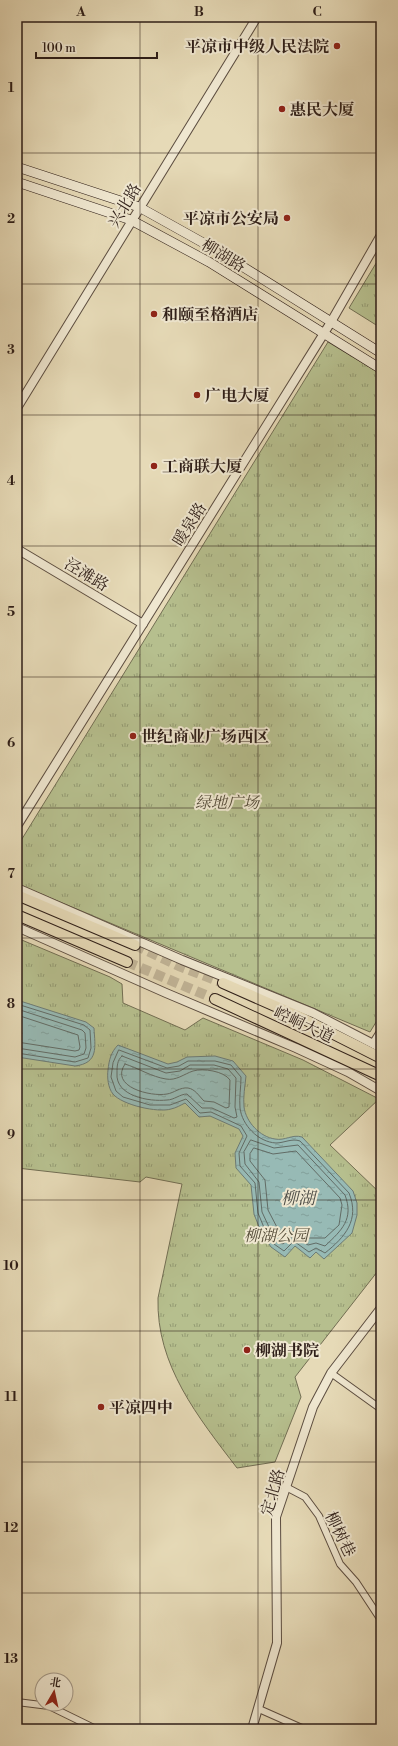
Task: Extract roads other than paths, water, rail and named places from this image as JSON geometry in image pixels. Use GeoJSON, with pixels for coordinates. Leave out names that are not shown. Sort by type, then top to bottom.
{"type":"FeatureCollection","features":[{"type":"Feature","properties":{"kind":"main road","name":"柳湖路"},"geometry":{"type":"LineString","coordinates":[[17,167],[138,207],[216,250],[381,353]]}},
{"type":"Feature","properties":{"kind":"main road","name":"柳湖路"},"geometry":{"type":"LineString","coordinates":[[17,182],[131,220],[209,262],[381,369]]}},
{"type":"Feature","properties":{"kind":"main road"},"geometry":{"type":"LineString","coordinates":[[17,895],[135,945]]}},
{"type":"Feature","properties":{"kind":"main road"},"geometry":{"type":"LineString","coordinates":[[17,915],[127,962]]}},
{"type":"Feature","properties":{"kind":"main road","name":"崆峒大道"},"geometry":{"type":"LineString","coordinates":[[223,983],[300,1017],[381,1058]]}},
{"type":"Feature","properties":{"kind":"main road","name":"崆峒大道"},"geometry":{"type":"LineString","coordinates":[[215,1000],[381,1076]]}},
{"type":"Feature","properties":{"kind":"street","name":"兴北路"},"geometry":{"type":"LineString","coordinates":[[17,408],[138,207],[257,17]]}},
{"type":"Feature","properties":{"kind":"street","name":"暖泉路"},"geometry":{"type":"LineString","coordinates":[[17,826],[323,334],[381,235]]}},
{"type":"Feature","properties":{"kind":"street","name":"泾滩路"},"geometry":{"type":"LineString","coordinates":[[17,548],[143,624]]}},
{"type":"Feature","properties":{"kind":"street"},"geometry":{"type":"LineString","coordinates":[[17,888],[182,960],[312,1013],[378,1045],[381,1032]]}},
{"type":"Feature","properties":{"kind":"street"},"geometry":{"type":"LineString","coordinates":[[17,927],[166,993],[296,1048],[348,1072],[381,1091]]}},
{"type":"Feature","properties":{"kind":"street","name":"定北路"},"geometry":{"type":"LineString","coordinates":[[252,1729],[277,1643],[276,1517],[313,1407],[331,1373],[381,1308]]}},
{"type":"Feature","properties":{"kind":"street"},"geometry":{"type":"LineString","coordinates":[[331,1373],[381,1409]]}},
{"type":"Feature","properties":{"kind":"street","name":"柳树巷"},"geometry":{"type":"LineString","coordinates":[[286,1488],[305,1497],[319,1516],[340,1564],[356,1582],[381,1620]]}},
{"type":"Feature","properties":{"kind":"street"},"geometry":{"type":"LineString","coordinates":[[17,1702],[49,1706],[96,1729]]}},
{"type":"Feature","properties":{"kind":"street"},"geometry":{"type":"LineString","coordinates":[[259,1709],[304,1729]]}},
{"type":"Feature","properties":{"kind":"water"},"geometry":{"type":"Polygon","coordinates":[[[17,1000],[86,1022],[94,1028],[95,1048],[92,1058],[83,1064],[75,1066],[17,1057],[17,1000]]]}},
{"type":"Feature","properties":{"kind":"water","name":"柳湖"},"geometry":{"type":"Polygon","coordinates":[[[118,1045],[168,1064],[177,1062],[187,1057],[215,1056],[233,1061],[246,1076],[244,1095],[245,1113],[255,1128],[269,1138],[282,1139],[295,1136],[302,1137],[353,1191],[357,1203],[357,1215],[352,1233],[324,1259],[316,1252],[310,1258],[295,1246],[285,1257],[271,1247],[261,1232],[254,1214],[251,1185],[236,1168],[235,1153],[243,1136],[239,1129],[210,1116],[199,1117],[185,1103],[173,1109],[158,1110],[132,1105],[118,1098],[110,1089],[108,1082],[108,1066],[111,1056],[118,1045]]]}},
{"type":"Feature","properties":{"kind":"tunnel"},"geometry":{"type":"LineString","coordinates":[[135,945],[179,966],[223,983]]}},
{"type":"Feature","properties":{"kind":"tunnel"},"geometry":{"type":"LineString","coordinates":[[127,962],[215,999]]}},
{"type":"Feature","properties":{"kind":"place","name":"平凉市中级人民法院"},"geometry":{"type":"Point","coordinates":[337,46]}},
{"type":"Feature","properties":{"kind":"place","name":"惠民大厦"},"geometry":{"type":"Point","coordinates":[282,109]}},
{"type":"Feature","properties":{"kind":"place","name":"平凉市公安局"},"geometry":{"type":"Point","coordinates":[287,218]}},
{"type":"Feature","properties":{"kind":"place","name":"和颐至格酒店"},"geometry":{"type":"Point","coordinates":[154,314]}},
{"type":"Feature","properties":{"kind":"place","name":"广电大厦"},"geometry":{"type":"Point","coordinates":[197,395]}},
{"type":"Feature","properties":{"kind":"place","name":"工商联大厦"},"geometry":{"type":"Point","coordinates":[154,466]}},
{"type":"Feature","properties":{"kind":"place","name":"世纪商业广场西区"},"geometry":{"type":"Point","coordinates":[133,736]}},
{"type":"Feature","properties":{"kind":"place","name":"柳湖书院"},"geometry":{"type":"Point","coordinates":[247,1350]}},
{"type":"Feature","properties":{"kind":"place","name":"平凉四中"},"geometry":{"type":"Point","coordinates":[101,1407]}},
{"type":"Feature","properties":{"kind":"park label","name":"绿地广场"},"geometry":{"type":"Point","coordinates":[227,802]}},
{"type":"Feature","properties":{"kind":"park label","name":"柳湖公园"},"geometry":{"type":"Point","coordinates":[276,1235]}}]}
